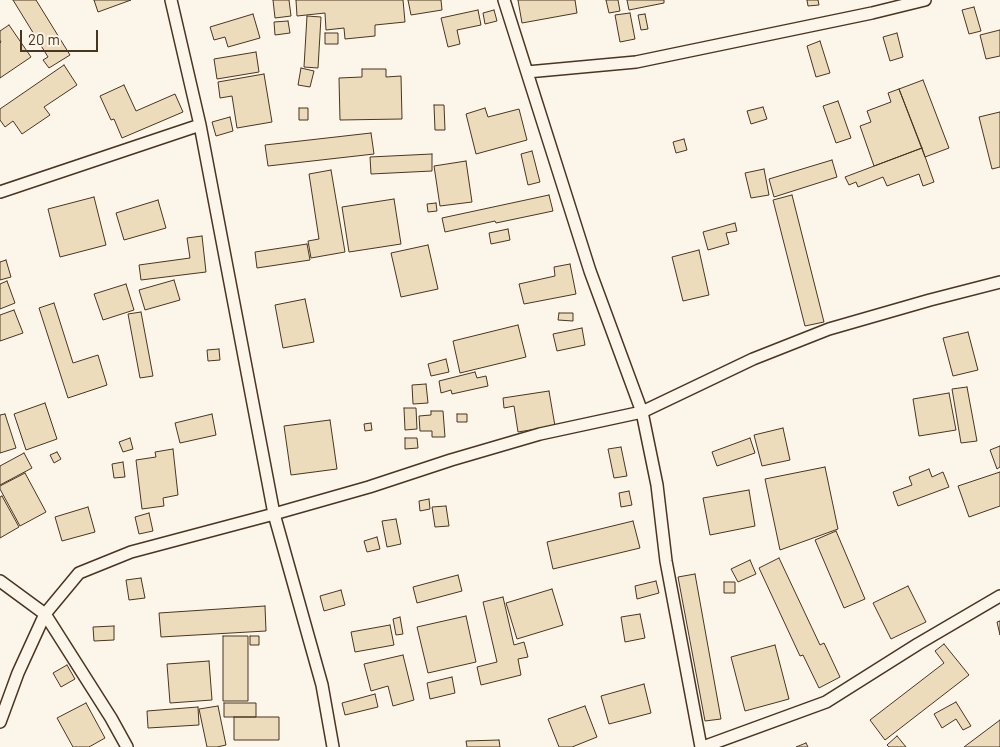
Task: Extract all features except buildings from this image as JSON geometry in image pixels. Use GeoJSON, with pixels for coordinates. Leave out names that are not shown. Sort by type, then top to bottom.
{"type":"FeatureCollection","features":[{"type":"Feature","properties":{"kind":"lane"},"geometry":{"type":"LineString","coordinates":[[171,0],[200,125],[274,514],[322,685],[333,747]]}},
{"type":"Feature","properties":{"kind":"lane"},"geometry":{"type":"LineString","coordinates":[[504,0],[590,271],[642,412],[657,485],[666,561],[702,747],[826,702],[918,644],[1000,596]]}},
{"type":"Feature","properties":{"kind":"lane"},"geometry":{"type":"LineString","coordinates":[[527,72],[636,62],[872,13],[925,0]]}},
{"type":"Feature","properties":{"kind":"lane"},"geometry":{"type":"LineString","coordinates":[[0,192],[200,125]]}},
{"type":"Feature","properties":{"kind":"lane"},"geometry":{"type":"LineString","coordinates":[[0,722],[18,673],[45,614],[79,573],[131,552],[369,487],[451,460],[540,434],[642,412],[753,359],[829,329],[1000,282]]}},
{"type":"Feature","properties":{"kind":"lane"},"geometry":{"type":"LineString","coordinates":[[0,581],[45,614],[111,718],[127,747]]}}]}
